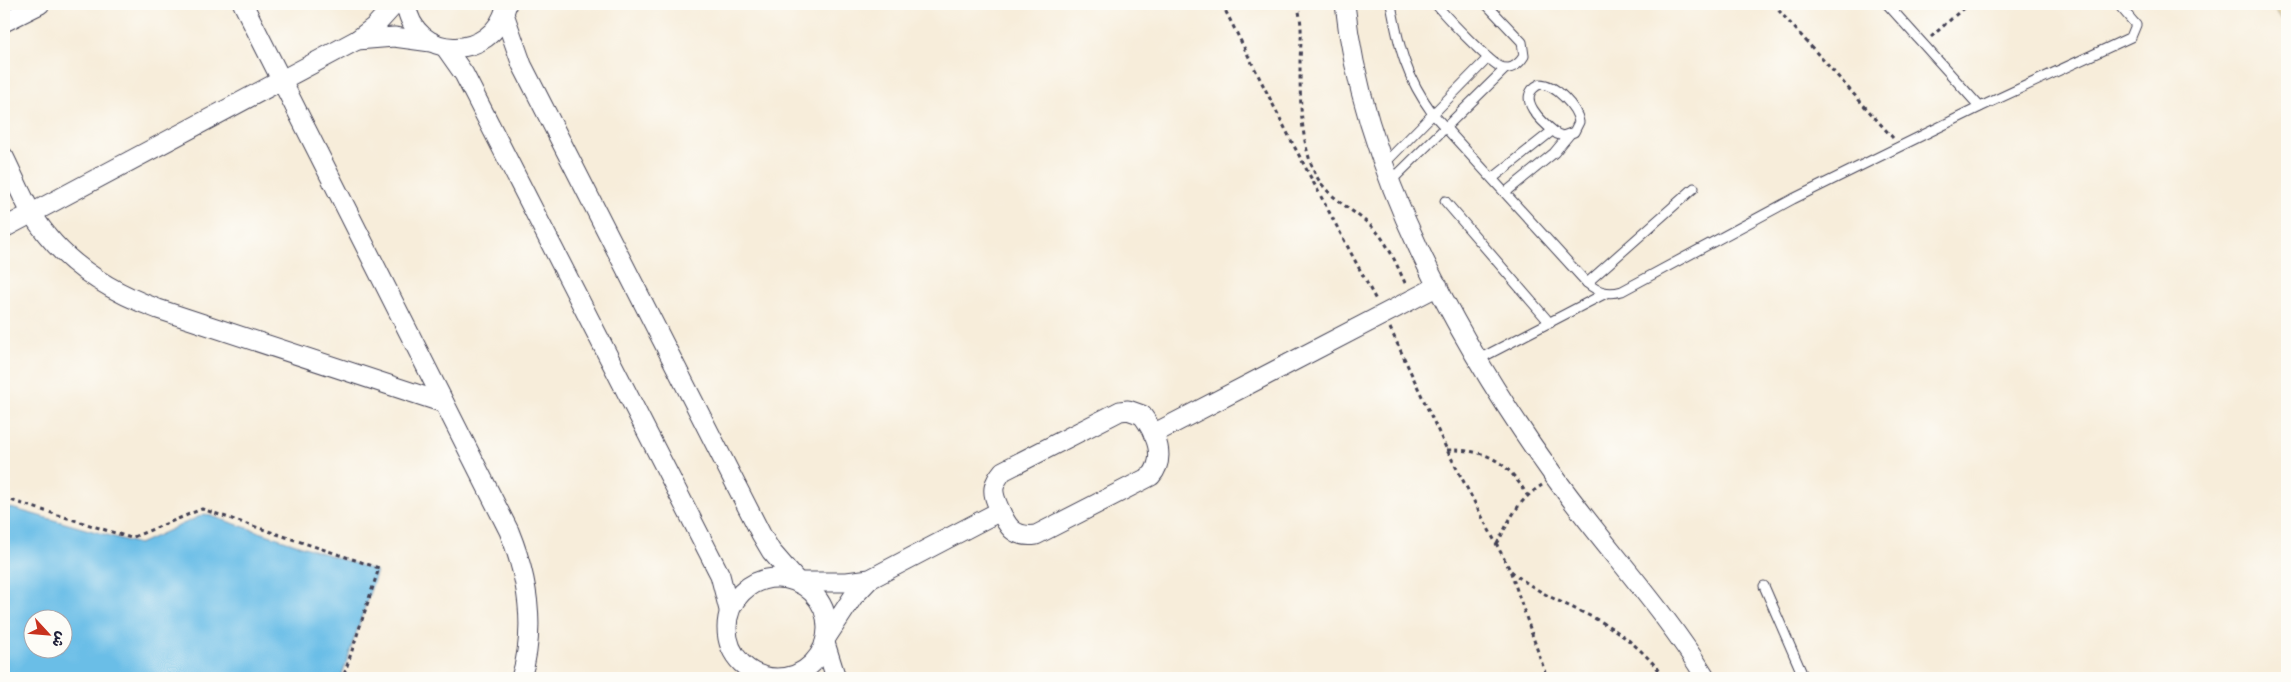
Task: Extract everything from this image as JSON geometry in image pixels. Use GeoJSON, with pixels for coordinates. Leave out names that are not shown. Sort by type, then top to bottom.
{"type":"FeatureCollection","features":[{"type":"Feature","properties":{"kind":"street"},"geometry":{"type":"LineString","coordinates":[[4,22],[40,4]]}},
{"type":"Feature","properties":{"kind":"street"},"geometry":{"type":"LineString","coordinates":[[243,4],[509,531],[523,570],[527,590],[529,632],[521,678]]}},
{"type":"Feature","properties":{"kind":"street"},"geometry":{"type":"LineString","coordinates":[[4,228],[357,40],[375,26],[395,4]]}},
{"type":"Feature","properties":{"kind":"street"},"geometry":{"type":"LineString","coordinates":[[406,4],[410,20],[419,33],[438,45],[464,74],[720,574],[729,610]]}},
{"type":"Feature","properties":{"kind":"street"},"geometry":{"type":"LineString","coordinates":[[1345,4],[1362,94],[1388,172],[1438,286],[1504,402],[1554,477],[1669,622],[1706,678]]}},
{"type":"Feature","properties":{"kind":"street"},"geometry":{"type":"LineString","coordinates":[[357,40],[394,37],[463,48],[481,42],[495,30],[506,7]]}},
{"type":"Feature","properties":{"kind":"street"},"geometry":{"type":"LineString","coordinates":[[506,7],[522,64],[752,516],[771,551],[798,582],[813,592],[822,606],[827,622],[826,641],[836,678]]}},
{"type":"Feature","properties":{"kind":"street"},"geometry":{"type":"LineString","coordinates":[[4,157],[32,213],[69,260],[102,283],[139,302],[444,403]]}},
{"type":"Feature","properties":{"kind":"street"},"geometry":{"type":"LineString","coordinates":[[1153,434],[1438,286]]}},
{"type":"Feature","properties":{"kind":"street"},"geometry":{"type":"LineString","coordinates":[[1120,411],[1136,411],[1142,415],[1153,434],[1160,454],[1160,462],[1151,476],[1036,535],[1019,535],[1006,526],[1000,511],[994,496],[994,487],[997,478],[1004,471],[1020,461],[1120,411]]}},
{"type":"Feature","properties":{"kind":"street"},"geometry":{"type":"LineString","coordinates":[[870,578],[848,604],[817,659],[803,672],[786,678],[767,678],[753,673],[741,664],[732,653],[727,639],[726,624],[729,610],[740,592],[757,581],[777,577],[798,582],[839,582],[870,578],[1000,511]]}},
{"type":"Feature","properties":{"kind":"lane"},"geometry":{"type":"LineString","coordinates":[[1391,4],[1403,61],[1420,97],[1433,114],[1587,283],[1598,291],[1606,293]]}},
{"type":"Feature","properties":{"kind":"lane"},"geometry":{"type":"LineString","coordinates":[[1436,4],[1488,58],[1499,67],[1506,68]]}},
{"type":"Feature","properties":{"kind":"lane"},"geometry":{"type":"LineString","coordinates":[[1388,172],[1446,128],[1506,68],[1520,62],[1524,49],[1517,36],[1486,4]]}},
{"type":"Feature","properties":{"kind":"lane"},"geometry":{"type":"LineString","coordinates":[[1887,4],[1980,107]]}},
{"type":"Feature","properties":{"kind":"lane"},"geometry":{"type":"LineString","coordinates":[[1479,359],[1606,293],[1622,291],[1793,199],[1900,146],[2131,37],[2136,25],[2118,4]]}},
{"type":"Feature","properties":{"kind":"lane"},"geometry":{"type":"LineString","coordinates":[[1388,172],[1433,114],[1488,58]]}},
{"type":"Feature","properties":{"kind":"lane"},"geometry":{"type":"LineString","coordinates":[[1506,192],[1554,153],[1568,135],[1577,128],[1578,116],[1554,88],[1547,84],[1540,84],[1534,87],[1528,101],[1531,108],[1552,130],[1563,136],[1568,135]]}},
{"type":"Feature","properties":{"kind":"lane"},"geometry":{"type":"LineString","coordinates":[[1493,178],[1552,130]]}},
{"type":"Feature","properties":{"kind":"lane"},"geometry":{"type":"LineString","coordinates":[[1587,283],[1694,188]]}},
{"type":"Feature","properties":{"kind":"lane"},"geometry":{"type":"LineString","coordinates":[[1444,201],[1550,322]]}},
{"type":"Feature","properties":{"kind":"lane"},"geometry":{"type":"LineString","coordinates":[[1764,586],[1804,678]]}},
{"type":"Feature","properties":{"kind":"path"},"geometry":{"type":"LineString","coordinates":[[1222,4],[1293,144],[1384,315],[1447,450],[1510,570],[1547,678]]}},
{"type":"Feature","properties":{"kind":"path"},"geometry":{"type":"LineString","coordinates":[[1297,4],[1302,35],[1301,105],[1307,151],[1313,170],[1323,187],[1337,201],[1370,224],[1386,244],[1413,299]]}},
{"type":"Feature","properties":{"kind":"path"},"geometry":{"type":"LineString","coordinates":[[1772,4],[1900,146]]}},
{"type":"Feature","properties":{"kind":"path"},"geometry":{"type":"LineString","coordinates":[[1923,44],[1968,4]]}},
{"type":"Feature","properties":{"kind":"path"},"geometry":{"type":"LineString","coordinates":[[1447,450],[1467,449],[1486,454],[1503,464],[1517,478],[1527,495]]}},
{"type":"Feature","properties":{"kind":"path"},"geometry":{"type":"LineString","coordinates":[[1496,545],[1519,503],[1527,495],[1554,477]]}},
{"type":"Feature","properties":{"kind":"path"},"geometry":{"type":"LineString","coordinates":[[4,498],[131,538],[202,509],[379,568],[343,678]]}},
{"type":"Feature","properties":{"kind":"path"},"geometry":{"type":"LineString","coordinates":[[1510,570],[1547,597],[1588,615],[1626,639],[1643,653],[1665,678]]}},
{"type":"Feature","properties":{"kind":"sand"},"geometry":{"type":"Polygon","coordinates":[[[2271,4],[2287,4],[2287,27],[2271,4]]]}},
{"type":"Feature","properties":{"kind":"water"},"geometry":{"type":"Polygon","coordinates":[[[4,506],[139,544],[205,514],[377,571],[341,678],[4,678],[4,506]]]}}]}
